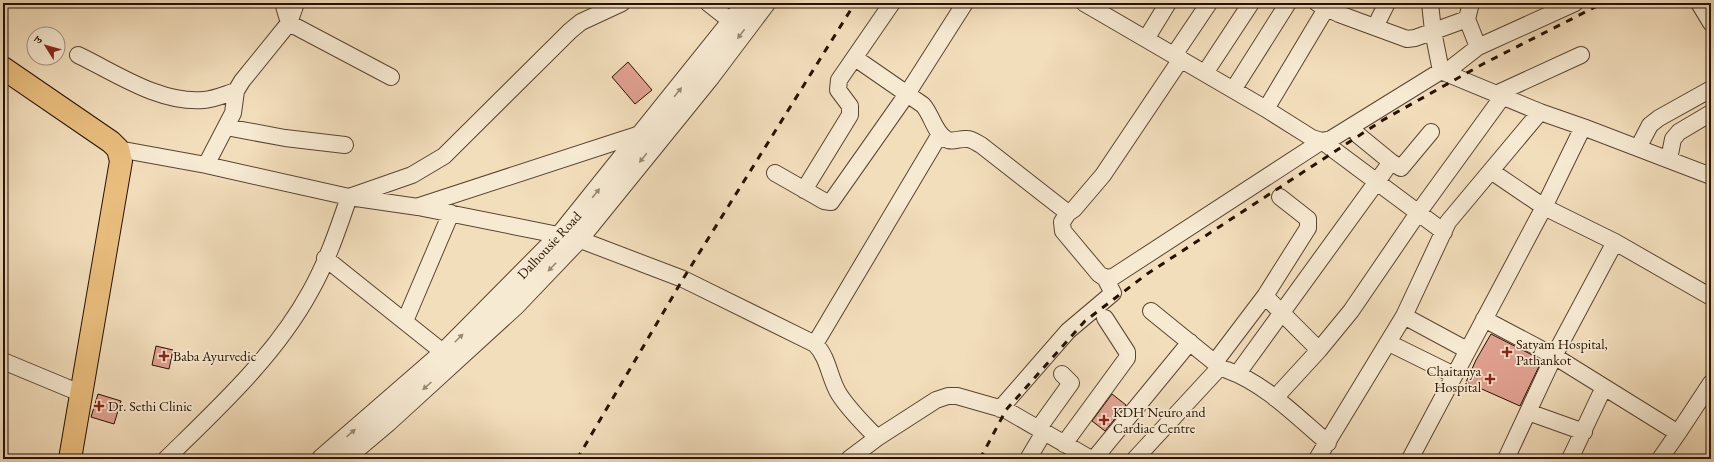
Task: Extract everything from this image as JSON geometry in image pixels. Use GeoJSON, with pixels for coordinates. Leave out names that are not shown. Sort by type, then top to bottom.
{"type":"FeatureCollection","features":[{"type":"Feature","properties":{"kind":"main road"},"geometry":{"type":"LineString","coordinates":[[6,76],[111,142],[118,149],[121,161],[120,174],[80,393],[70,459]]}},
{"type":"Feature","properties":{"kind":"street"},"geometry":{"type":"LineString","coordinates":[[282,3],[289,23],[391,77]]}},
{"type":"Feature","properties":{"kind":"street"},"geometry":{"type":"LineString","coordinates":[[206,165],[233,113],[236,91],[248,73],[289,23],[296,3]]}},
{"type":"Feature","properties":{"kind":"street"},"geometry":{"type":"LineString","coordinates":[[349,197],[412,175],[444,156],[570,31],[581,22],[622,3]]}},
{"type":"Feature","properties":{"kind":"street"},"geometry":{"type":"LineString","coordinates":[[708,3],[732,22]]}},
{"type":"Feature","properties":{"kind":"street","name":"Dalhousie Road"},"geometry":{"type":"LineString","coordinates":[[329,458],[570,237],[645,132],[747,3]]}},
{"type":"Feature","properties":{"kind":"street","name":"Dalhousie Road"},"geometry":{"type":"LineString","coordinates":[[329,458],[388,421],[510,311],[570,237],[672,123],[765,3]]}},
{"type":"Feature","properties":{"kind":"street"},"geometry":{"type":"LineString","coordinates":[[804,190],[848,120],[850,106],[838,90],[837,85],[892,3]]}},
{"type":"Feature","properties":{"kind":"street"},"geometry":{"type":"LineString","coordinates":[[775,173],[824,201],[832,202],[907,94],[965,3]]}},
{"type":"Feature","properties":{"kind":"street"},"geometry":{"type":"LineString","coordinates":[[1084,3],[1266,109],[1312,138],[1322,141],[1444,232]]}},
{"type":"Feature","properties":{"kind":"street"},"geometry":{"type":"LineString","coordinates":[[1146,39],[1168,3]]}},
{"type":"Feature","properties":{"kind":"street"},"geometry":{"type":"LineString","coordinates":[[1000,409],[1068,331],[1113,293],[1105,278],[1098,274],[1063,230],[1062,222],[1068,213],[1074,209],[1103,175],[1209,3]]}},
{"type":"Feature","properties":{"kind":"street"},"geometry":{"type":"LineString","coordinates":[[1204,73],[1250,3]]}},
{"type":"Feature","properties":{"kind":"street"},"geometry":{"type":"LineString","coordinates":[[1233,90],[1288,3]]}},
{"type":"Feature","properties":{"kind":"street"},"geometry":{"type":"LineString","coordinates":[[1375,27],[1387,3]]}},
{"type":"Feature","properties":{"kind":"street"},"geometry":{"type":"LineString","coordinates":[[1430,3],[1433,31],[1443,71]]}},
{"type":"Feature","properties":{"kind":"street"},"geometry":{"type":"LineString","coordinates":[[1471,3],[1467,19],[1478,47]]}},
{"type":"Feature","properties":{"kind":"street"},"geometry":{"type":"LineString","coordinates":[[1105,278],[1113,277],[1322,141],[1331,139],[1443,71],[1478,47],[1575,3]]}},
{"type":"Feature","properties":{"kind":"street"},"geometry":{"type":"LineString","coordinates":[[1699,3],[1711,23]]}},
{"type":"Feature","properties":{"kind":"street"},"geometry":{"type":"LineString","coordinates":[[1266,109],[1332,7],[1375,27],[1407,39],[1467,19]]}},
{"type":"Feature","properties":{"kind":"street"},"geometry":{"type":"LineString","coordinates":[[78,55],[145,87],[176,98],[204,100],[236,91]]}},
{"type":"Feature","properties":{"kind":"street"},"geometry":{"type":"LineString","coordinates":[[1275,398],[1319,350],[1351,311],[1499,95],[1581,55]]}},
{"type":"Feature","properties":{"kind":"street"},"geometry":{"type":"LineString","coordinates":[[855,58],[928,110],[940,134],[950,141],[968,139],[982,145],[1068,213]]}},
{"type":"Feature","properties":{"kind":"street"},"geometry":{"type":"LineString","coordinates":[[1443,71],[1540,112],[1711,176]]}},
{"type":"Feature","properties":{"kind":"street"},"geometry":{"type":"LineString","coordinates":[[1638,148],[1650,125],[1659,118],[1711,89]]}},
{"type":"Feature","properties":{"kind":"street"},"geometry":{"type":"LineString","coordinates":[[1317,459],[1389,343],[1404,316],[1448,222],[1540,112]]}},
{"type":"Feature","properties":{"kind":"street"},"geometry":{"type":"LineString","coordinates":[[1668,159],[1673,138],[1679,132],[1711,113]]}},
{"type":"Feature","properties":{"kind":"street"},"geometry":{"type":"LineString","coordinates":[[418,207],[672,123]]}},
{"type":"Feature","properties":{"kind":"street"},"geometry":{"type":"LineString","coordinates":[[1410,459],[1544,207],[1583,127]]}},
{"type":"Feature","properties":{"kind":"street"},"geometry":{"type":"LineString","coordinates":[[226,128],[285,138],[345,145]]}},
{"type":"Feature","properties":{"kind":"street"},"geometry":{"type":"LineString","coordinates":[[1358,135],[1391,162],[1401,168],[1431,132]]}},
{"type":"Feature","properties":{"kind":"street"},"geometry":{"type":"LineString","coordinates":[[815,344],[940,134]]}},
{"type":"Feature","properties":{"kind":"street"},"geometry":{"type":"LineString","coordinates":[[118,149],[206,165],[349,197],[418,207],[570,237],[684,279],[815,344],[826,358],[839,393],[877,438]]}},
{"type":"Feature","properties":{"kind":"street"},"geometry":{"type":"LineString","coordinates":[[1238,373],[1391,162]]}},
{"type":"Feature","properties":{"kind":"street"},"geometry":{"type":"LineString","coordinates":[[1491,171],[1544,207],[1615,242],[1711,297]]}},
{"type":"Feature","properties":{"kind":"street"},"geometry":{"type":"LineString","coordinates":[[166,459],[213,413],[262,360],[297,314],[311,291],[326,258],[349,197]]}},
{"type":"Feature","properties":{"kind":"street"},"geometry":{"type":"LineString","coordinates":[[1135,459],[1218,364],[1265,296],[1308,228],[1308,219],[1280,198]]}},
{"type":"Feature","properties":{"kind":"street"},"geometry":{"type":"LineString","coordinates":[[405,321],[451,213]]}},
{"type":"Feature","properties":{"kind":"street"},"geometry":{"type":"LineString","coordinates":[[1506,459],[1554,356],[1615,242]]}},
{"type":"Feature","properties":{"kind":"street"},"geometry":{"type":"LineString","coordinates":[[326,258],[444,353]]}},
{"type":"Feature","properties":{"kind":"street"},"geometry":{"type":"LineString","coordinates":[[1265,296],[1319,350]]}},
{"type":"Feature","properties":{"kind":"street"},"geometry":{"type":"LineString","coordinates":[[1151,311],[1218,364],[1238,373],[1275,398],[1328,443]]}},
{"type":"Feature","properties":{"kind":"street"},"geometry":{"type":"LineString","coordinates":[[1404,316],[1467,350]]}},
{"type":"Feature","properties":{"kind":"street"},"geometry":{"type":"LineString","coordinates":[[1064,444],[1127,358],[1127,352],[1105,318]]}},
{"type":"Feature","properties":{"kind":"street"},"geometry":{"type":"LineString","coordinates":[[1484,319],[1554,356],[1678,433]]}},
{"type":"Feature","properties":{"kind":"street"},"geometry":{"type":"LineString","coordinates":[[1094,459],[1190,342]]}},
{"type":"Feature","properties":{"kind":"street"},"geometry":{"type":"LineString","coordinates":[[1389,343],[1454,375]]}},
{"type":"Feature","properties":{"kind":"street"},"geometry":{"type":"LineString","coordinates":[[3,361],[80,393]]}},
{"type":"Feature","properties":{"kind":"street"},"geometry":{"type":"LineString","coordinates":[[1028,459],[1041,430],[1072,383],[1062,374]]}},
{"type":"Feature","properties":{"kind":"street"},"geometry":{"type":"LineString","coordinates":[[1660,459],[1711,383]]}},
{"type":"Feature","properties":{"kind":"street"},"geometry":{"type":"LineString","coordinates":[[1570,459],[1604,388]]}},
{"type":"Feature","properties":{"kind":"street"},"geometry":{"type":"LineString","coordinates":[[849,459],[920,409],[948,396],[957,396],[1000,409],[1041,430],[1091,459]]}},
{"type":"Feature","properties":{"kind":"street"},"geometry":{"type":"LineString","coordinates":[[1528,412],[1584,432]]}},
{"type":"Feature","properties":{"kind":"building"},"geometry":{"type":"Polygon","coordinates":[[[628,62],[652,90],[635,104],[612,77],[628,62]]]}},
{"type":"Feature","properties":{"kind":"building"},"geometry":{"type":"Polygon","coordinates":[[[1491,334],[1542,360],[1520,406],[1466,382],[1476,360],[1491,334]]]}},
{"type":"Feature","properties":{"kind":"building"},"geometry":{"type":"Polygon","coordinates":[[[156,346],[173,350],[169,369],[152,365],[156,346]]]}},
{"type":"Feature","properties":{"kind":"building"},"geometry":{"type":"Polygon","coordinates":[[[98,394],[121,401],[114,424],[91,417],[98,394]]]}},
{"type":"Feature","properties":{"kind":"building"},"geometry":{"type":"Polygon","coordinates":[[[1112,394],[1126,405],[1105,431],[1092,421],[1112,394]]]}},
{"type":"Feature","properties":{"kind":"railway"},"geometry":{"type":"LineString","coordinates":[[577,459],[683,279],[855,3]]}},
{"type":"Feature","properties":{"kind":"railway"},"geometry":{"type":"LineString","coordinates":[[980,459],[1006,410],[1085,321],[1147,274],[1383,120],[1483,64],[1603,3]]}},
{"type":"Feature","properties":{"kind":"place","name":"Satyam Hospital, Pathankot"},"geometry":{"type":"Point","coordinates":[1507,352]}},
{"type":"Feature","properties":{"kind":"place","name":"Baba Ayurvedic"},"geometry":{"type":"Point","coordinates":[164,356]}},
{"type":"Feature","properties":{"kind":"place","name":"Chaitanya Hospital"},"geometry":{"type":"Point","coordinates":[1490,379]}},
{"type":"Feature","properties":{"kind":"place","name":"Dr. Sethi Clinic"},"geometry":{"type":"Point","coordinates":[99,406]}},
{"type":"Feature","properties":{"kind":"place","name":"KDH Neuro and Cardiac Centre"},"geometry":{"type":"Point","coordinates":[1104,420]}}]}
